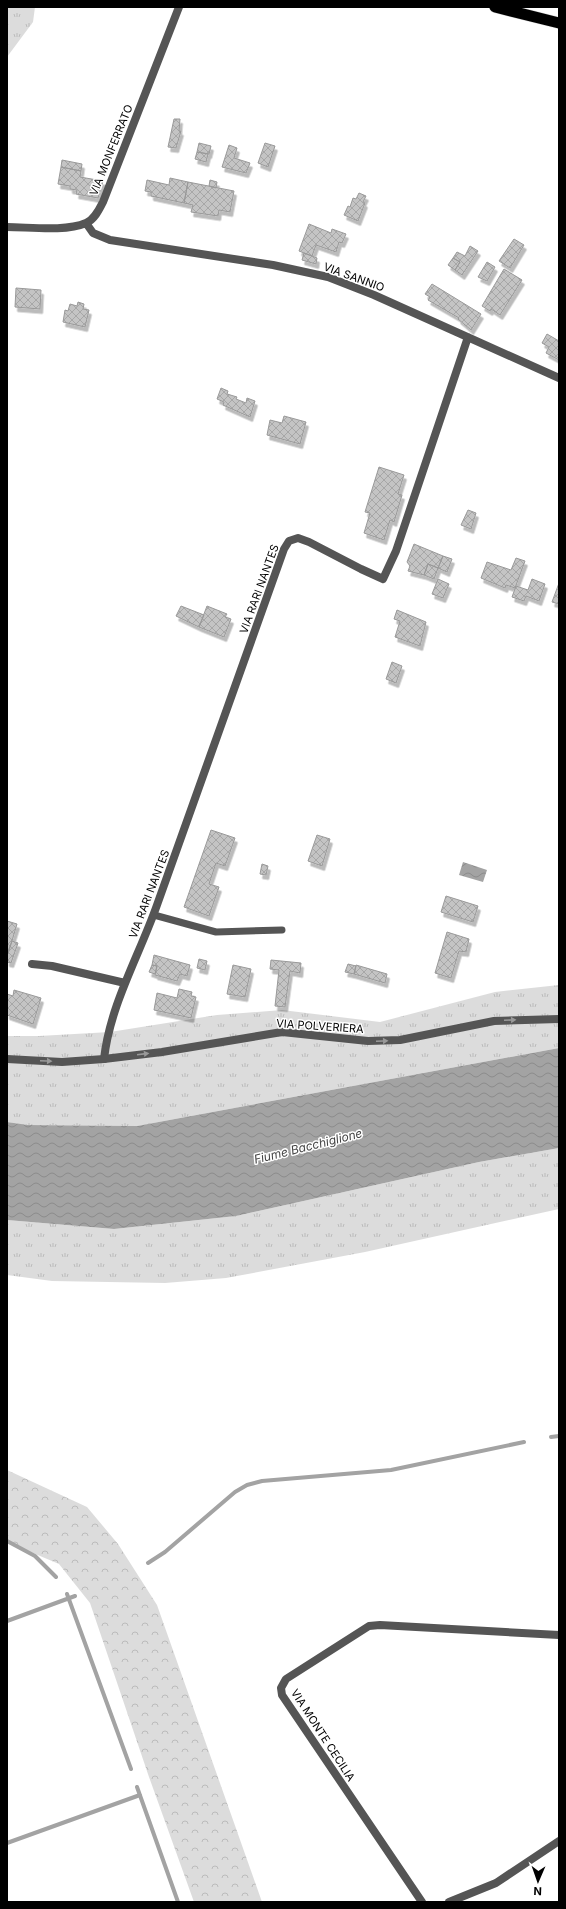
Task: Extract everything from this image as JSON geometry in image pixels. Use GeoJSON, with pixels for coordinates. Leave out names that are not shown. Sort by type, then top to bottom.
{"type":"FeatureCollection","features":[{"type":"Feature","properties":{"kind":"highway"},"geometry":{"type":"LineString","coordinates":[[495,7],[559,23]]}},
{"type":"Feature","properties":{"kind":"street","name":"VIA MONFERRATO"},"geometry":{"type":"LineString","coordinates":[[86,223],[95,216],[103,202],[179,7]]}},
{"type":"Feature","properties":{"kind":"street"},"geometry":{"type":"LineString","coordinates":[[7,227],[63,228],[86,223]]}},
{"type":"Feature","properties":{"kind":"street","name":"VIA SANNIO"},"geometry":{"type":"LineString","coordinates":[[86,223],[93,233],[110,240],[274,266],[328,277],[374,295],[559,378]]}},
{"type":"Feature","properties":{"kind":"street","name":"VIA RARI NANTES"},"geometry":{"type":"LineString","coordinates":[[104,1059],[106,1040],[125,983],[154,915],[284,549],[289,541],[298,538],[383,579],[396,551],[468,337]]}},
{"type":"Feature","properties":{"kind":"street"},"geometry":{"type":"LineString","coordinates":[[32,964],[52,966],[125,983]]}},
{"type":"Feature","properties":{"kind":"street","name":"VIA POLVERIERA"},"geometry":{"type":"LineString","coordinates":[[7,1059],[62,1062],[104,1059],[162,1052],[282,1032],[368,1041],[400,1040],[494,1021],[559,1019]]}},
{"type":"Feature","properties":{"kind":"street","name":"VIA MONTE CECILIA"},"geometry":{"type":"LineString","coordinates":[[422,1902],[282,1695],[281,1688],[286,1680],[369,1626],[380,1625],[559,1635]]}},
{"type":"Feature","properties":{"kind":"street"},"geometry":{"type":"LineString","coordinates":[[449,1902],[496,1883],[559,1841]]}},
{"type":"Feature","properties":{"kind":"lane"},"geometry":{"type":"LineString","coordinates":[[154,915],[216,932],[282,930]]}},
{"type":"Feature","properties":{"kind":"green space"},"geometry":{"type":"Polygon","coordinates":[[[7,7],[35,7],[33,22],[7,57],[7,7]]]}},
{"type":"Feature","properties":{"kind":"green space"},"geometry":{"type":"Polygon","coordinates":[[[559,985],[559,1048],[137,1126],[28,1125],[7,1122],[7,1036],[39,1036],[110,1032],[217,1015],[282,1010],[380,1022],[495,992],[559,985]]]}},
{"type":"Feature","properties":{"kind":"green space"},"geometry":{"type":"Polygon","coordinates":[[[559,1148],[559,1209],[365,1252],[226,1278],[165,1283],[52,1281],[7,1275],[7,1220],[114,1229],[236,1216],[479,1162],[559,1148]]]}},
{"type":"Feature","properties":{"kind":"green space"},"geometry":{"type":"Polygon","coordinates":[[[7,1470],[87,1507],[118,1544],[157,1605],[262,1902],[194,1902],[149,1777],[90,1603],[59,1564],[7,1542],[7,1470]]]}},
{"type":"Feature","properties":{"kind":"water"},"geometry":{"type":"Polygon","coordinates":[[[463,862],[487,870],[483,882],[459,875],[463,862]]]}},
{"type":"Feature","properties":{"kind":"water","name":"Fiume Bacchiglione"},"geometry":{"type":"Polygon","coordinates":[[[559,1048],[559,1148],[479,1162],[236,1216],[114,1229],[7,1220],[7,1122],[28,1125],[137,1126],[559,1048]]]}},
{"type":"Feature","properties":{"kind":"building"},"geometry":{"type":"Polygon","coordinates":[[[174,119],[180,119],[179,131],[181,131],[176,148],[168,147],[174,119]]]}},
{"type":"Feature","properties":{"kind":"building"},"geometry":{"type":"Polygon","coordinates":[[[199,143],[211,146],[209,154],[197,152],[199,143]]]}},
{"type":"Feature","properties":{"kind":"building"},"geometry":{"type":"Polygon","coordinates":[[[265,143],[275,146],[268,167],[258,163],[265,143]]]}},
{"type":"Feature","properties":{"kind":"building"},"geometry":{"type":"Polygon","coordinates":[[[229,145],[237,148],[234,158],[250,163],[246,173],[222,167],[229,145]]]}},
{"type":"Feature","properties":{"kind":"building"},"geometry":{"type":"Polygon","coordinates":[[[197,152],[208,154],[206,162],[195,159],[197,152]]]}},
{"type":"Feature","properties":{"kind":"building"},"geometry":{"type":"Polygon","coordinates":[[[62,160],[82,164],[81,171],[61,167],[62,160]]]}},
{"type":"Feature","properties":{"kind":"building"},"geometry":{"type":"Polygon","coordinates":[[[61,167],[81,171],[80,177],[103,181],[98,198],[76,194],[77,190],[70,189],[70,186],[58,184],[61,167]]]}},
{"type":"Feature","properties":{"kind":"building"},"geometry":{"type":"Polygon","coordinates":[[[170,178],[188,182],[184,203],[151,196],[151,192],[145,191],[147,180],[169,185],[170,178]]]}},
{"type":"Feature","properties":{"kind":"building"},"geometry":{"type":"Polygon","coordinates":[[[210,180],[217,182],[216,188],[209,186],[210,180]]]}},
{"type":"Feature","properties":{"kind":"building"},"geometry":{"type":"Polygon","coordinates":[[[188,182],[234,191],[230,212],[219,210],[218,216],[191,212],[193,205],[184,203],[188,182]]]}},
{"type":"Feature","properties":{"kind":"building"},"geometry":{"type":"Polygon","coordinates":[[[359,193],[366,196],[358,221],[344,215],[348,206],[350,207],[353,198],[356,199],[359,193]]]}},
{"type":"Feature","properties":{"kind":"building"},"geometry":{"type":"Polygon","coordinates":[[[309,224],[331,233],[332,229],[346,234],[342,243],[339,242],[336,252],[316,245],[312,256],[299,251],[309,224]]]}},
{"type":"Feature","properties":{"kind":"building"},"geometry":{"type":"Polygon","coordinates":[[[514,239],[524,245],[510,268],[499,261],[514,239]]]}},
{"type":"Feature","properties":{"kind":"building"},"geometry":{"type":"Polygon","coordinates":[[[470,246],[478,251],[462,275],[455,270],[460,262],[453,258],[457,252],[465,256],[470,246]]]}},
{"type":"Feature","properties":{"kind":"building"},"geometry":{"type":"Polygon","coordinates":[[[304,253],[317,258],[316,264],[302,260],[304,253]]]}},
{"type":"Feature","properties":{"kind":"building"},"geometry":{"type":"Polygon","coordinates":[[[453,258],[460,262],[455,270],[448,265],[453,258]]]}},
{"type":"Feature","properties":{"kind":"building"},"geometry":{"type":"Polygon","coordinates":[[[487,262],[495,267],[487,281],[478,277],[487,262]]]}},
{"type":"Feature","properties":{"kind":"building"},"geometry":{"type":"Polygon","coordinates":[[[504,269],[522,280],[500,315],[491,309],[490,311],[482,306],[504,269]]]}},
{"type":"Feature","properties":{"kind":"building"},"geometry":{"type":"Polygon","coordinates":[[[432,284],[481,314],[471,330],[458,319],[459,318],[428,300],[430,297],[425,294],[432,284]]]}},
{"type":"Feature","properties":{"kind":"building"},"geometry":{"type":"Polygon","coordinates":[[[16,288],[41,290],[40,309],[15,307],[16,288]]]}},
{"type":"Feature","properties":{"kind":"building"},"geometry":{"type":"Polygon","coordinates":[[[78,302],[84,304],[83,309],[89,310],[85,327],[63,322],[65,310],[68,311],[70,304],[77,306],[78,302]]]}},
{"type":"Feature","properties":{"kind":"building"},"geometry":{"type":"Polygon","coordinates":[[[547,334],[559,341],[559,360],[546,353],[549,347],[542,343],[547,334]]]}},
{"type":"Feature","properties":{"kind":"building"},"geometry":{"type":"Polygon","coordinates":[[[221,388],[228,391],[227,394],[237,397],[236,399],[246,403],[247,398],[255,401],[250,417],[223,405],[224,402],[217,399],[221,388]]]}},
{"type":"Feature","properties":{"kind":"building"},"geometry":{"type":"Polygon","coordinates":[[[284,416],[306,422],[300,444],[267,435],[270,420],[282,423],[284,416]]]}},
{"type":"Feature","properties":{"kind":"building"},"geometry":{"type":"Polygon","coordinates":[[[379,467],[404,475],[398,494],[402,495],[394,522],[390,520],[384,540],[364,533],[370,513],[365,512],[379,467]]]}},
{"type":"Feature","properties":{"kind":"building"},"geometry":{"type":"Polygon","coordinates":[[[468,510],[476,513],[471,529],[461,525],[468,510]]]}},
{"type":"Feature","properties":{"kind":"building"},"geometry":{"type":"Polygon","coordinates":[[[414,544],[443,556],[438,568],[428,564],[424,575],[408,571],[410,566],[407,562],[414,544]]]}},
{"type":"Feature","properties":{"kind":"building"},"geometry":{"type":"Polygon","coordinates":[[[443,556],[452,559],[447,572],[438,568],[443,556]]]}},
{"type":"Feature","properties":{"kind":"building"},"geometry":{"type":"Polygon","coordinates":[[[516,558],[525,561],[515,588],[506,585],[505,588],[481,578],[487,562],[511,570],[516,558]]]}},
{"type":"Feature","properties":{"kind":"building"},"geometry":{"type":"Polygon","coordinates":[[[428,564],[438,568],[434,579],[424,575],[428,564]]]}},
{"type":"Feature","properties":{"kind":"building"},"geometry":{"type":"Polygon","coordinates":[[[438,579],[449,584],[443,598],[432,594],[438,579]]]}},
{"type":"Feature","properties":{"kind":"building"},"geometry":{"type":"Polygon","coordinates":[[[532,579],[545,584],[539,601],[526,596],[524,601],[512,597],[516,586],[528,590],[532,579]]]}},
{"type":"Feature","properties":{"kind":"building"},"geometry":{"type":"Polygon","coordinates":[[[559,583],[559,604],[552,602],[559,583]]]}},
{"type":"Feature","properties":{"kind":"building"},"geometry":{"type":"Polygon","coordinates":[[[181,606],[204,615],[199,627],[176,616],[181,606]]]}},
{"type":"Feature","properties":{"kind":"building"},"geometry":{"type":"Polygon","coordinates":[[[207,606],[227,614],[225,617],[231,619],[224,637],[199,627],[207,606]]]}},
{"type":"Feature","properties":{"kind":"building"},"geometry":{"type":"Polygon","coordinates":[[[397,610],[426,622],[420,646],[395,637],[400,621],[394,619],[397,610]]]}},
{"type":"Feature","properties":{"kind":"building"},"geometry":{"type":"Polygon","coordinates":[[[392,662],[402,666],[396,683],[386,679],[392,662]]]}},
{"type":"Feature","properties":{"kind":"building"},"geometry":{"type":"Polygon","coordinates":[[[211,830],[235,838],[225,866],[216,863],[209,884],[219,887],[209,916],[184,907],[211,830]]]}},
{"type":"Feature","properties":{"kind":"building"},"geometry":{"type":"Polygon","coordinates":[[[317,835],[330,839],[322,866],[308,861],[317,835]]]}},
{"type":"Feature","properties":{"kind":"building"},"geometry":{"type":"Polygon","coordinates":[[[262,864],[268,866],[266,875],[260,874],[262,864]]]}},
{"type":"Feature","properties":{"kind":"building"},"geometry":{"type":"Polygon","coordinates":[[[446,896],[478,906],[473,922],[441,912],[446,896]]]}},
{"type":"Feature","properties":{"kind":"building"},"geometry":{"type":"Polygon","coordinates":[[[7,921],[17,924],[8,954],[7,954],[7,921]]]}},
{"type":"Feature","properties":{"kind":"building"},"geometry":{"type":"Polygon","coordinates":[[[447,932],[469,939],[466,952],[459,951],[451,978],[435,973],[447,932]]]}},
{"type":"Feature","properties":{"kind":"building"},"geometry":{"type":"Polygon","coordinates":[[[12,941],[18,943],[11,963],[7,962],[7,954],[12,941]]]}},
{"type":"Feature","properties":{"kind":"building"},"geometry":{"type":"Polygon","coordinates":[[[154,955],[190,965],[187,976],[180,974],[177,981],[155,975],[157,966],[152,965],[154,955]]]}},
{"type":"Feature","properties":{"kind":"building"},"geometry":{"type":"Polygon","coordinates":[[[199,959],[207,961],[205,970],[197,968],[199,959]]]}},
{"type":"Feature","properties":{"kind":"building"},"geometry":{"type":"Polygon","coordinates":[[[271,960],[301,963],[300,973],[290,971],[285,1007],[275,1006],[279,970],[270,969],[271,960]]]}},
{"type":"Feature","properties":{"kind":"building"},"geometry":{"type":"Polygon","coordinates":[[[348,964],[356,966],[354,974],[345,972],[348,964]]]}},
{"type":"Feature","properties":{"kind":"building"},"geometry":{"type":"Polygon","coordinates":[[[152,965],[157,966],[155,974],[149,972],[152,965]]]}},
{"type":"Feature","properties":{"kind":"building"},"geometry":{"type":"Polygon","coordinates":[[[233,965],[251,969],[245,997],[227,994],[233,965]]]}},
{"type":"Feature","properties":{"kind":"building"},"geometry":{"type":"Polygon","coordinates":[[[356,965],[387,974],[385,983],[354,974],[356,965]]]}},
{"type":"Feature","properties":{"kind":"building"},"geometry":{"type":"Polygon","coordinates":[[[179,989],[192,992],[191,996],[196,997],[191,1018],[154,1010],[157,993],[177,998],[179,989]]]}},
{"type":"Feature","properties":{"kind":"building"},"geometry":{"type":"Polygon","coordinates":[[[14,990],[41,998],[33,1024],[7,1015],[7,994],[13,996],[14,990]]]}},
{"type":"Feature","properties":{"kind":"waterway"},"geometry":{"type":"LineString","coordinates":[[551,1437],[559,1436]]}},
{"type":"Feature","properties":{"kind":"waterway"},"geometry":{"type":"LineString","coordinates":[[148,1563],[165,1552],[235,1492],[247,1485],[262,1481],[391,1470],[524,1442]]}},
{"type":"Feature","properties":{"kind":"waterway"},"geometry":{"type":"LineString","coordinates":[[7,1541],[35,1556],[56,1577]]}},
{"type":"Feature","properties":{"kind":"waterway"},"geometry":{"type":"LineString","coordinates":[[67,1594],[131,1769]]}},
{"type":"Feature","properties":{"kind":"waterway"},"geometry":{"type":"LineString","coordinates":[[7,1621],[75,1596]]}},
{"type":"Feature","properties":{"kind":"waterway"},"geometry":{"type":"LineString","coordinates":[[137,1787],[178,1902]]}},
{"type":"Feature","properties":{"kind":"waterway"},"geometry":{"type":"LineString","coordinates":[[7,1843],[140,1795]]}}]}
